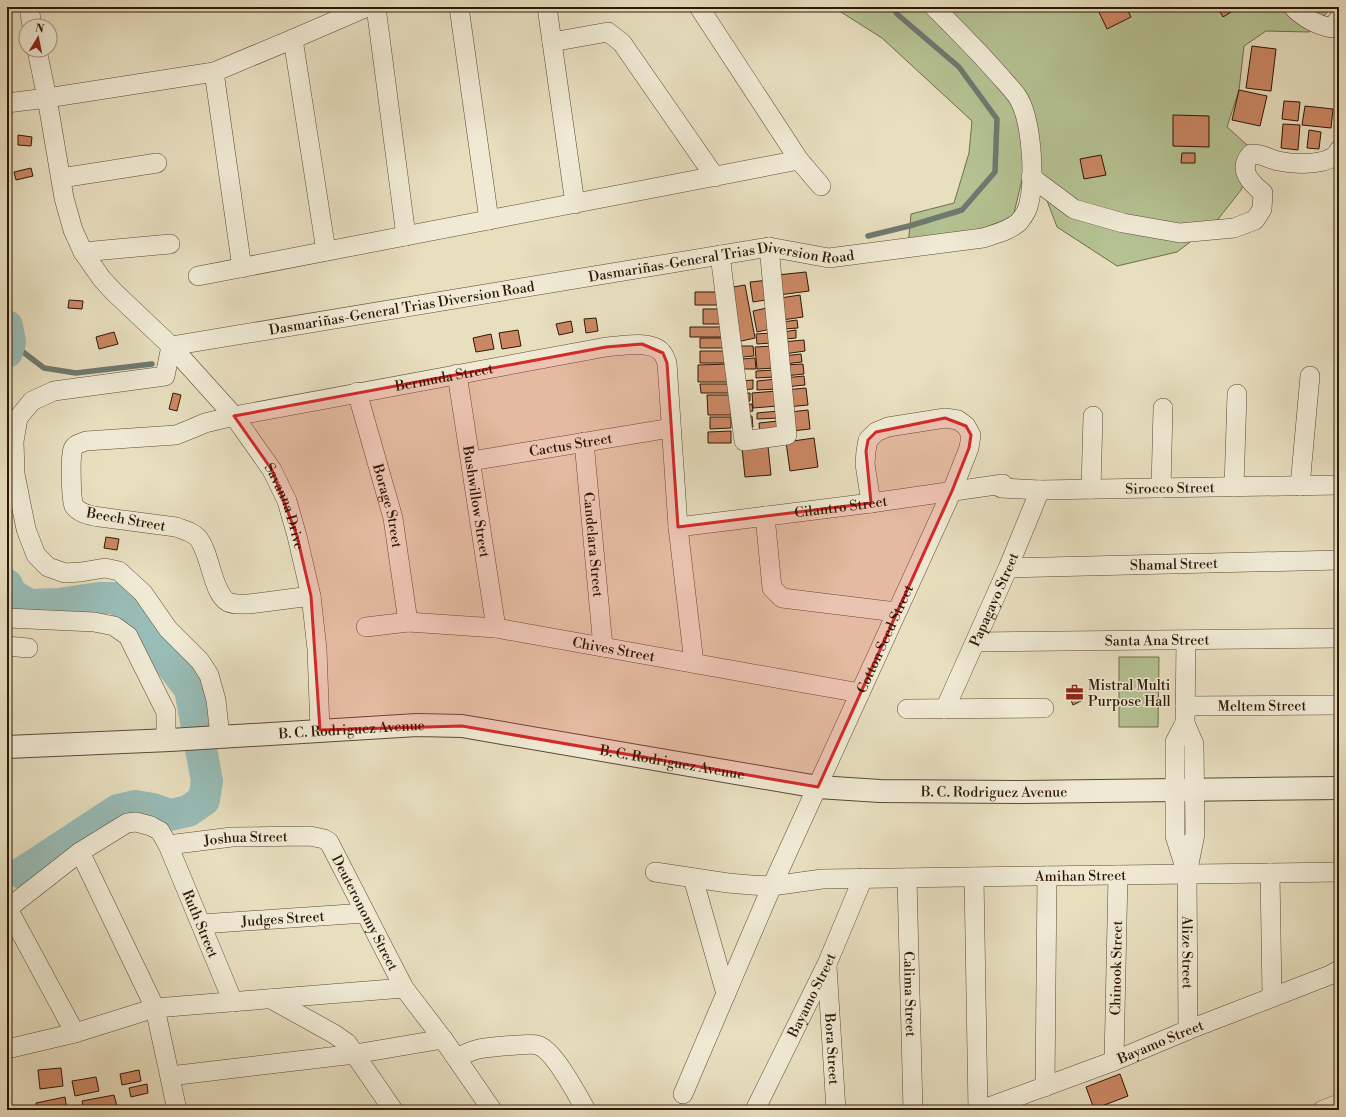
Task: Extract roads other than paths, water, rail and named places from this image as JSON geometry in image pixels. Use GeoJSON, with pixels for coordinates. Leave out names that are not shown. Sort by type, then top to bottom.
{"type":"FeatureCollection","features":[{"type":"Feature","properties":{"kind":"street"},"geometry":{"type":"LineString","coordinates":[[29,7],[31,18]]}},
{"type":"Feature","properties":{"kind":"street"},"geometry":{"type":"LineString","coordinates":[[7,103],[214,72],[367,7]]}},
{"type":"Feature","properties":{"kind":"street"},"geometry":{"type":"LineString","coordinates":[[376,7],[406,236]]}},
{"type":"Feature","properties":{"kind":"street"},"geometry":{"type":"LineString","coordinates":[[459,7],[489,220]]}},
{"type":"Feature","properties":{"kind":"street"},"geometry":{"type":"LineString","coordinates":[[547,7],[575,204]]}},
{"type":"Feature","properties":{"kind":"street"},"geometry":{"type":"LineString","coordinates":[[698,7],[799,160],[821,186]]}},
{"type":"Feature","properties":{"kind":"street","name":"Dasmariñas-General Trias Diversion Road"},"geometry":{"type":"LineString","coordinates":[[171,346],[768,247],[828,258],[983,238],[1008,230],[1019,222],[1029,205],[1031,177],[1030,146],[1028,126],[1024,110],[1017,97],[979,52],[934,7]]}},
{"type":"Feature","properties":{"kind":"street"},"geometry":{"type":"LineString","coordinates":[[1293,7],[1296,11],[1320,26],[1331,28],[1339,19]]}},
{"type":"Feature","properties":{"kind":"street"},"geometry":{"type":"LineString","coordinates":[[552,42],[608,32],[622,43],[715,177]]}},
{"type":"Feature","properties":{"kind":"street"},"geometry":{"type":"LineString","coordinates":[[293,38],[326,251]]}},
{"type":"Feature","properties":{"kind":"street","name":"Savanna Drive"},"geometry":{"type":"LineString","coordinates":[[39,58],[68,213],[73,230],[83,252],[102,279],[171,346],[234,416],[272,470],[287,501],[311,596],[317,649],[320,730]]}},
{"type":"Feature","properties":{"kind":"street"},"geometry":{"type":"LineString","coordinates":[[214,72],[242,268]]}},
{"type":"Feature","properties":{"kind":"street"},"geometry":{"type":"LineString","coordinates":[[1031,177],[1074,209],[1123,223],[1180,233],[1234,228],[1255,220],[1262,209],[1262,193],[1249,181],[1244,168],[1246,159],[1251,154],[1262,154],[1278,160],[1312,164],[1330,158],[1337,154],[1339,150]]}},
{"type":"Feature","properties":{"kind":"street"},"geometry":{"type":"LineString","coordinates":[[198,276],[799,160]]}},
{"type":"Feature","properties":{"kind":"street"},"geometry":{"type":"LineString","coordinates":[[61,178],[157,163]]}},
{"type":"Feature","properties":{"kind":"street"},"geometry":{"type":"LineString","coordinates":[[83,252],[170,244]]}},
{"type":"Feature","properties":{"kind":"street"},"geometry":{"type":"LineString","coordinates":[[720,255],[744,441],[788,435],[768,247]]}},
{"type":"Feature","properties":{"kind":"street","name":"Bermuda Street"},"geometry":{"type":"LineString","coordinates":[[234,416],[606,347],[642,344],[654,347],[663,353],[667,363],[671,428]]}},
{"type":"Feature","properties":{"kind":"street"},"geometry":{"type":"LineString","coordinates":[[171,346],[165,376],[54,391],[32,401],[18,418],[14,441],[15,474],[26,529],[36,555],[48,567],[65,574],[105,568],[119,571],[143,593],[168,629],[200,661],[209,675],[216,700],[217,737]]}},
{"type":"Feature","properties":{"kind":"street","name":"Bushwillow Street"},"geometry":{"type":"LineString","coordinates":[[457,374],[496,628]]}},
{"type":"Feature","properties":{"kind":"street"},"geometry":{"type":"LineString","coordinates":[[1300,486],[1310,376]]}},
{"type":"Feature","properties":{"kind":"street","name":"Borage Street"},"geometry":{"type":"LineString","coordinates":[[357,392],[393,518],[408,622]]}},
{"type":"Feature","properties":{"kind":"street"},"geometry":{"type":"LineString","coordinates":[[1234,487],[1237,394]]}},
{"type":"Feature","properties":{"kind":"street"},"geometry":{"type":"LineString","coordinates":[[1161,488],[1164,408]]}},
{"type":"Feature","properties":{"kind":"street","name":"Beech Street"},"geometry":{"type":"LineString","coordinates":[[234,416],[205,423],[176,435],[94,439],[78,444],[73,449],[71,457],[72,498],[74,506],[79,511],[88,515],[176,527],[197,537],[204,548],[218,589],[228,602],[249,604],[311,596]]}},
{"type":"Feature","properties":{"kind":"street"},"geometry":{"type":"LineString","coordinates":[[1091,489],[1093,416]]}},
{"type":"Feature","properties":{"kind":"street","name":"Cotton Seed Street"},"geometry":{"type":"LineString","coordinates":[[683,1094],[772,886],[952,491],[969,448],[971,435],[966,426],[958,420],[945,418],[888,427],[876,432],[868,440],[866,451],[865,464],[870,503]]}},
{"type":"Feature","properties":{"kind":"street"},"geometry":{"type":"LineString","coordinates":[[671,428],[678,527],[694,663]]}},
{"type":"Feature","properties":{"kind":"street","name":"Cactus Street"},"geometry":{"type":"LineString","coordinates":[[471,461],[671,428]]}},
{"type":"Feature","properties":{"kind":"street","name":"Candelara Street"},"geometry":{"type":"LineString","coordinates":[[584,442],[603,647]]}},
{"type":"Feature","properties":{"kind":"street","name":"Sirocco Street"},"geometry":{"type":"LineString","coordinates":[[1002,486],[1040,490],[1339,485]]}},
{"type":"Feature","properties":{"kind":"street","name":"Cilantro Street"},"geometry":{"type":"LineString","coordinates":[[678,527],[870,503],[952,491],[1002,486]]}},
{"type":"Feature","properties":{"kind":"street","name":"Papagayo Street"},"geometry":{"type":"LineString","coordinates":[[945,709],[976,642],[1040,490]]}},
{"type":"Feature","properties":{"kind":"street"},"geometry":{"type":"LineString","coordinates":[[765,516],[772,588],[782,598],[896,612]]}},
{"type":"Feature","properties":{"kind":"street","name":"Shamal Street"},"geometry":{"type":"LineString","coordinates":[[1008,568],[1339,560]]}},
{"type":"Feature","properties":{"kind":"street"},"geometry":{"type":"LineString","coordinates":[[7,618],[94,622],[114,626],[128,636],[166,712],[168,740]]}},
{"type":"Feature","properties":{"kind":"street","name":"Chives Street"},"geometry":{"type":"LineString","coordinates":[[366,627],[408,622],[496,628],[860,693]]}},
{"type":"Feature","properties":{"kind":"street","name":"Santa Ana Street"},"geometry":{"type":"LineString","coordinates":[[976,642],[1339,638]]}},
{"type":"Feature","properties":{"kind":"street"},"geometry":{"type":"LineString","coordinates":[[1185,714],[1186,640]]}},
{"type":"Feature","properties":{"kind":"street"},"geometry":{"type":"LineString","coordinates":[[7,646],[28,648]]}},
{"type":"Feature","properties":{"kind":"street","name":"Meltem Street"},"geometry":{"type":"LineString","coordinates":[[1185,714],[1339,705]]}},
{"type":"Feature","properties":{"kind":"street"},"geometry":{"type":"LineString","coordinates":[[907,709],[1044,708]]}},
{"type":"Feature","properties":{"kind":"street","name":"Alize Street"},"geometry":{"type":"LineString","coordinates":[[1185,714],[1175,742],[1185,790],[1175,836],[1187,874],[1188,1030]]}},
{"type":"Feature","properties":{"kind":"street","name":"B. C. Rodriguez Avenue"},"geometry":{"type":"LineString","coordinates":[[7,746],[168,740],[417,725],[462,726],[818,787],[880,791],[1022,792],[1339,788]]}},
{"type":"Feature","properties":{"kind":"street","name":"Ruth Street"},"geometry":{"type":"LineString","coordinates":[[7,908],[80,852],[127,823],[144,823],[160,831],[168,845],[233,1002]]}},
{"type":"Feature","properties":{"kind":"street","name":"Joshua Street"},"geometry":{"type":"LineString","coordinates":[[168,845],[232,837],[310,836],[324,839]]}},
{"type":"Feature","properties":{"kind":"street","name":"Deuteronomy Street"},"geometry":{"type":"LineString","coordinates":[[324,839],[329,842],[404,988],[457,1058],[492,1110]]}},
{"type":"Feature","properties":{"kind":"street"},"geometry":{"type":"LineString","coordinates":[[80,852],[155,1008],[177,1110]]}},
{"type":"Feature","properties":{"kind":"street","name":"Amihan Street"},"geometry":{"type":"LineString","coordinates":[[655,872],[728,883],[772,886],[822,879],[1339,872]]}},
{"type":"Feature","properties":{"kind":"street"},"geometry":{"type":"LineString","coordinates":[[1270,873],[1272,996]]}},
{"type":"Feature","properties":{"kind":"street","name":"Chinook Street"},"geometry":{"type":"LineString","coordinates":[[1114,1061],[1118,875]]}},
{"type":"Feature","properties":{"kind":"street"},"geometry":{"type":"LineString","coordinates":[[1045,1087],[1047,876]]}},
{"type":"Feature","properties":{"kind":"street"},"geometry":{"type":"LineString","coordinates":[[974,877],[978,1110]]}},
{"type":"Feature","properties":{"kind":"street"},"geometry":{"type":"LineString","coordinates":[[693,878],[726,994]]}},
{"type":"Feature","properties":{"kind":"street","name":"Bayamo Street"},"geometry":{"type":"LineString","coordinates":[[756,1110],[827,964],[863,878]]}},
{"type":"Feature","properties":{"kind":"street","name":"Calima Street"},"geometry":{"type":"LineString","coordinates":[[907,878],[913,1110]]}},
{"type":"Feature","properties":{"kind":"street"},"geometry":{"type":"LineString","coordinates":[[7,908],[74,1033]]}},
{"type":"Feature","properties":{"kind":"street","name":"Judges Street"},"geometry":{"type":"LineString","coordinates":[[201,924],[365,913]]}},
{"type":"Feature","properties":{"kind":"street","name":"Bora Street"},"geometry":{"type":"LineString","coordinates":[[827,964],[836,1110]]}},
{"type":"Feature","properties":{"kind":"street","name":"Bayamo Street"},"geometry":{"type":"LineString","coordinates":[[981,1110],[1114,1061],[1272,996],[1330,975],[1339,970]]}},
{"type":"Feature","properties":{"kind":"street"},"geometry":{"type":"LineString","coordinates":[[7,1049],[74,1033],[155,1008],[404,988]]}},
{"type":"Feature","properties":{"kind":"street"},"geometry":{"type":"LineString","coordinates":[[271,999],[334,1034],[347,1043],[393,1110]]}},
{"type":"Feature","properties":{"kind":"street"},"geometry":{"type":"LineString","coordinates":[[170,1076],[355,1054],[443,1039]]}},
{"type":"Feature","properties":{"kind":"street"},"geometry":{"type":"LineString","coordinates":[[457,1058],[470,1051],[480,1048],[537,1045],[549,1052],[564,1073],[586,1110]]}},
{"type":"Feature","properties":{"kind":"street"},"geometry":{"type":"LineString","coordinates":[[1323,1110],[1339,1104]]}},
{"type":"Feature","properties":{"kind":"waterway"},"geometry":{"type":"LineString","coordinates":[[868,236],[909,226],[962,210],[995,172],[997,119],[959,67],[897,14],[893,7]]}},
{"type":"Feature","properties":{"kind":"waterway"},"geometry":{"type":"LineString","coordinates":[[7,326],[10,342],[7,352]]}},
{"type":"Feature","properties":{"kind":"waterway"},"geometry":{"type":"LineString","coordinates":[[10,342],[44,368],[76,373],[152,364]]}},
{"type":"Feature","properties":{"kind":"waterway"},"geometry":{"type":"LineString","coordinates":[[7,585],[11,594],[29,605],[58,604],[99,598],[118,598],[190,689],[207,781],[204,800],[188,811],[170,815],[153,809],[135,806],[118,810],[22,873]]}},
{"type":"Feature","properties":{"kind":"place","name":"Mistral Multi Purpose Hall"},"geometry":{"type":"Point","coordinates":[1075,693]}}]}
